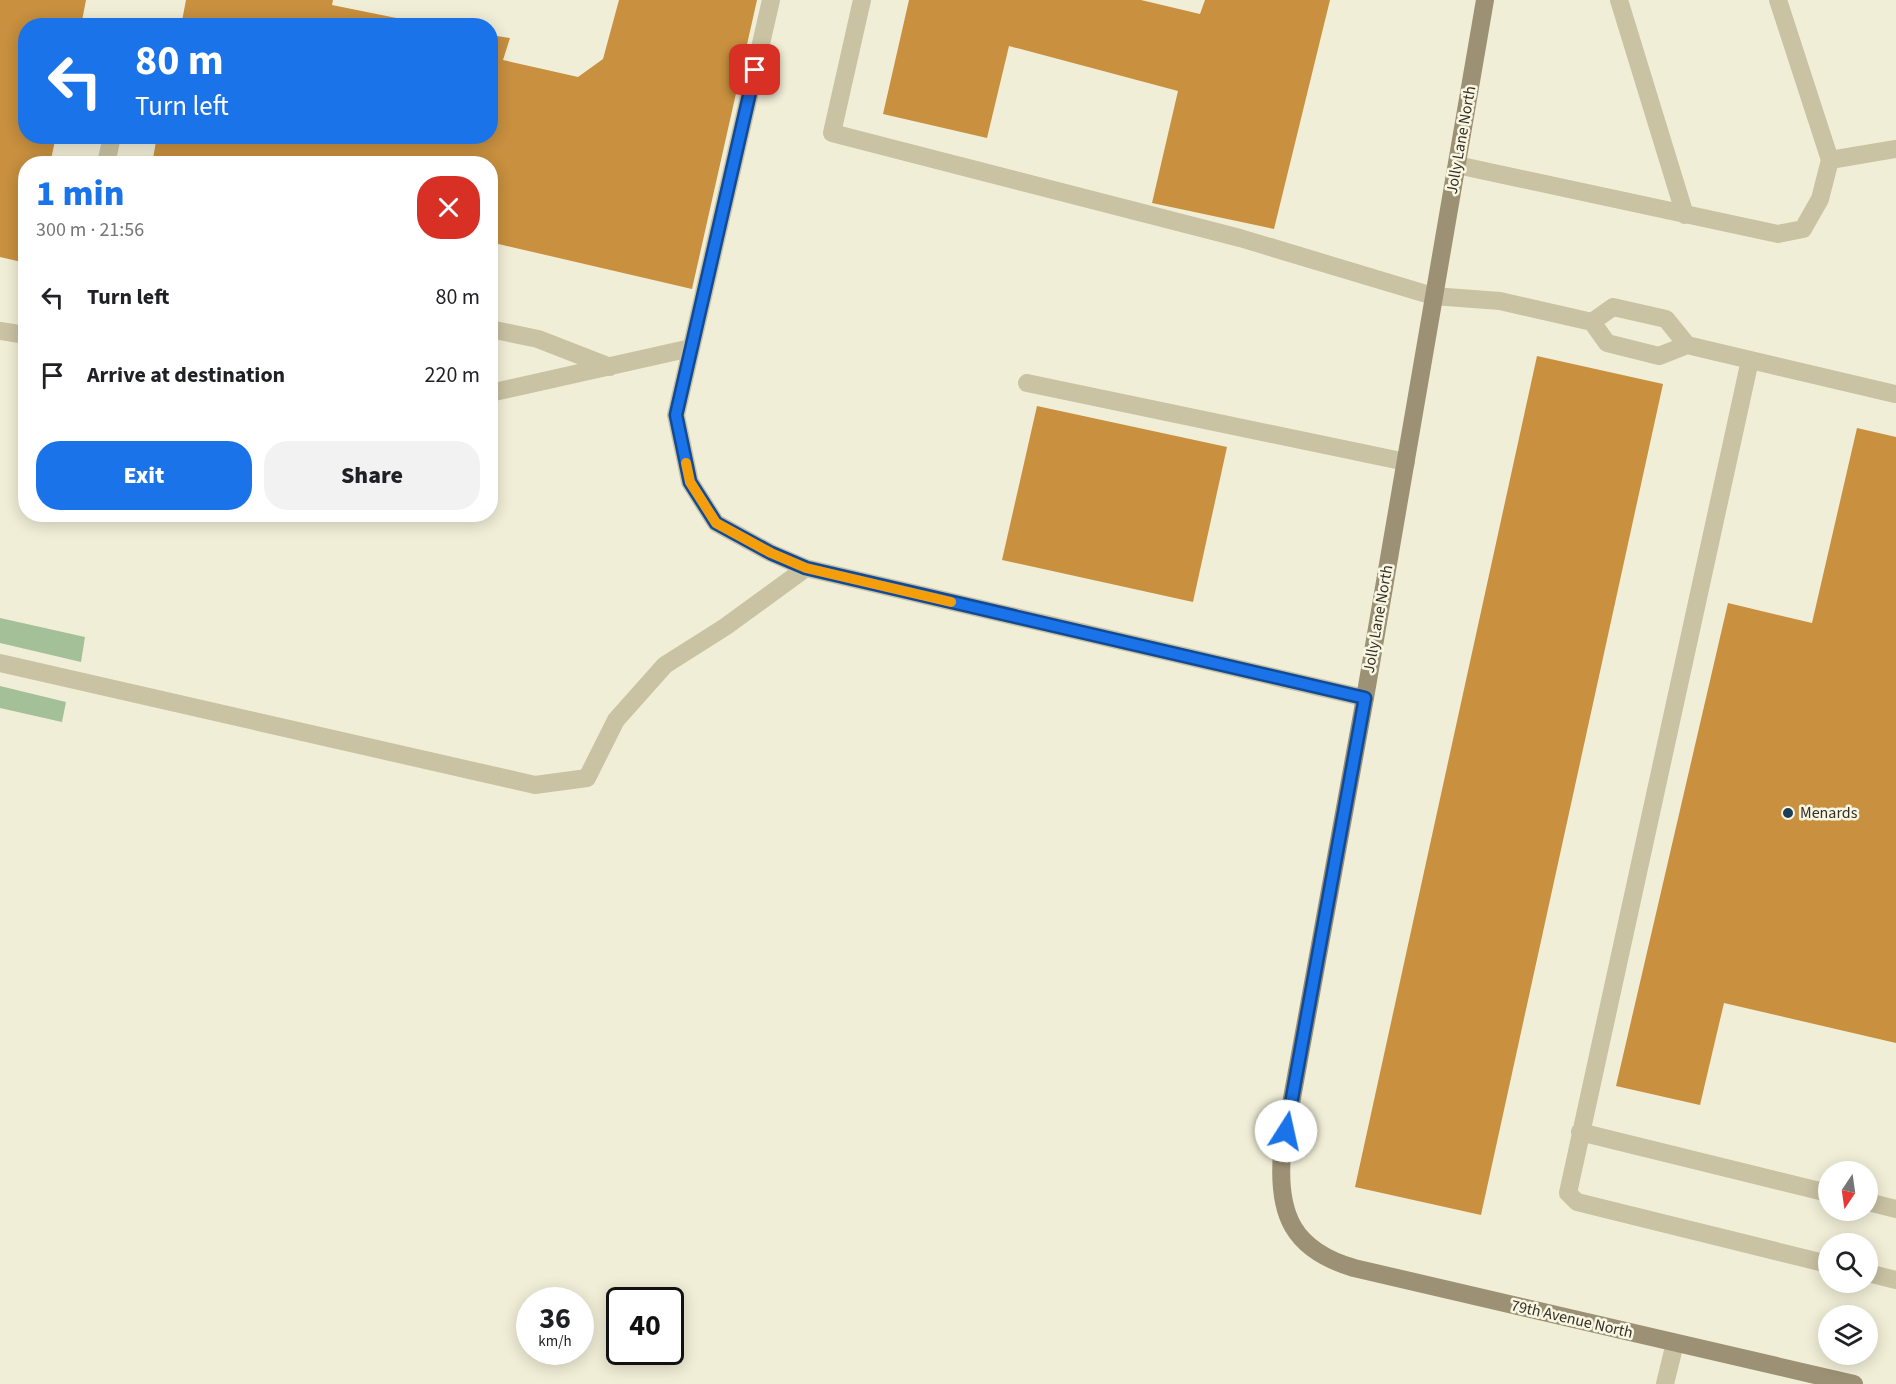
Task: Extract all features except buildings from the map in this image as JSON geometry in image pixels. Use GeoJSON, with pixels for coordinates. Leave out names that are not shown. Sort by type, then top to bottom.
{"type":"FeatureCollection","features":[{"type":"Feature","properties":{"kind":"street","name":"Jolly Lane North"},"geometry":{"type":"LineString","coordinates":[[1298,1236],[1286,1210],[1280,1177],[1282,1153],[1365,698],[1485,0]]}},
{"type":"Feature","properties":{"kind":"street","name":"79th Avenue North"},"geometry":{"type":"LineString","coordinates":[[1298,1236],[1308,1247],[1323,1257],[1354,1268],[1854,1384]]}},
{"type":"Feature","properties":{"kind":"lane"},"geometry":{"type":"LineString","coordinates":[[771,0],[676,415],[690,482],[716,523],[771,553],[806,568],[1365,698]]}},
{"type":"Feature","properties":{"kind":"lane"},"geometry":{"type":"LineString","coordinates":[[862,0],[832,133],[1240,238],[1433,296],[1500,301],[1592,322],[1607,343],[1659,356],[1687,345],[1894,394]]}},
{"type":"Feature","properties":{"kind":"lane"},"geometry":{"type":"LineString","coordinates":[[1619,0],[1685,215]]}},
{"type":"Feature","properties":{"kind":"lane"},"geometry":{"type":"LineString","coordinates":[[1457,165],[1778,234],[1803,229],[1820,199],[1830,160],[1778,0]]}},
{"type":"Feature","properties":{"kind":"lane"},"geometry":{"type":"LineString","coordinates":[[1830,160],[1896,149]]}},
{"type":"Feature","properties":{"kind":"lane"},"geometry":{"type":"LineString","coordinates":[[1592,322],[1613,307],[1666,320],[1687,345]]}},
{"type":"Feature","properties":{"kind":"lane"},"geometry":{"type":"LineString","coordinates":[[0,331],[18,334]]}},
{"type":"Feature","properties":{"kind":"lane"},"geometry":{"type":"LineString","coordinates":[[498,331],[538,339],[610,367]]}},
{"type":"Feature","properties":{"kind":"lane"},"geometry":{"type":"LineString","coordinates":[[498,391],[691,348]]}},
{"type":"Feature","properties":{"kind":"lane"},"geometry":{"type":"LineString","coordinates":[[1750,360],[1568,1193],[1576,1202],[1818,1262]]}},
{"type":"Feature","properties":{"kind":"lane"},"geometry":{"type":"LineString","coordinates":[[1027,383],[1406,462]]}},
{"type":"Feature","properties":{"kind":"lane"},"geometry":{"type":"LineString","coordinates":[[0,663],[535,784],[556,782],[587,778],[616,720],[665,665],[724,627],[806,568]]}},
{"type":"Feature","properties":{"kind":"lane"},"geometry":{"type":"LineString","coordinates":[[1580,1132],[1818,1191]]}},
{"type":"Feature","properties":{"kind":"lane"},"geometry":{"type":"LineString","coordinates":[[1878,1204],[1896,1209]]}},
{"type":"Feature","properties":{"kind":"lane"},"geometry":{"type":"LineString","coordinates":[[1878,1276],[1896,1281]]}},
{"type":"Feature","properties":{"kind":"lane"},"geometry":{"type":"LineString","coordinates":[[1665,1384],[1675,1342]]}},
{"type":"Feature","properties":{"kind":"green space"},"geometry":{"type":"Polygon","coordinates":[[[0,618],[85,637],[81,662],[0,643],[0,618]]]}},
{"type":"Feature","properties":{"kind":"green space"},"geometry":{"type":"Polygon","coordinates":[[[0,686],[66,702],[62,722],[0,708],[0,686]]]}},
{"type":"Feature","properties":{"kind":"slow traffic"},"geometry":{"type":"LineString","coordinates":[[686,463],[690,482],[716,523],[771,553],[806,568],[951,602]]}},
{"type":"Feature","properties":{"kind":"place","name":"Menards"},"geometry":{"type":"Point","coordinates":[1788,813]}},
{"type":"Feature","properties":{"kind":"route"},"geometry":{"type":"LineString","coordinates":[[755,70],[676,415],[690,482],[716,523],[771,553],[806,568],[1365,698],[1286,1131]]}}]}
